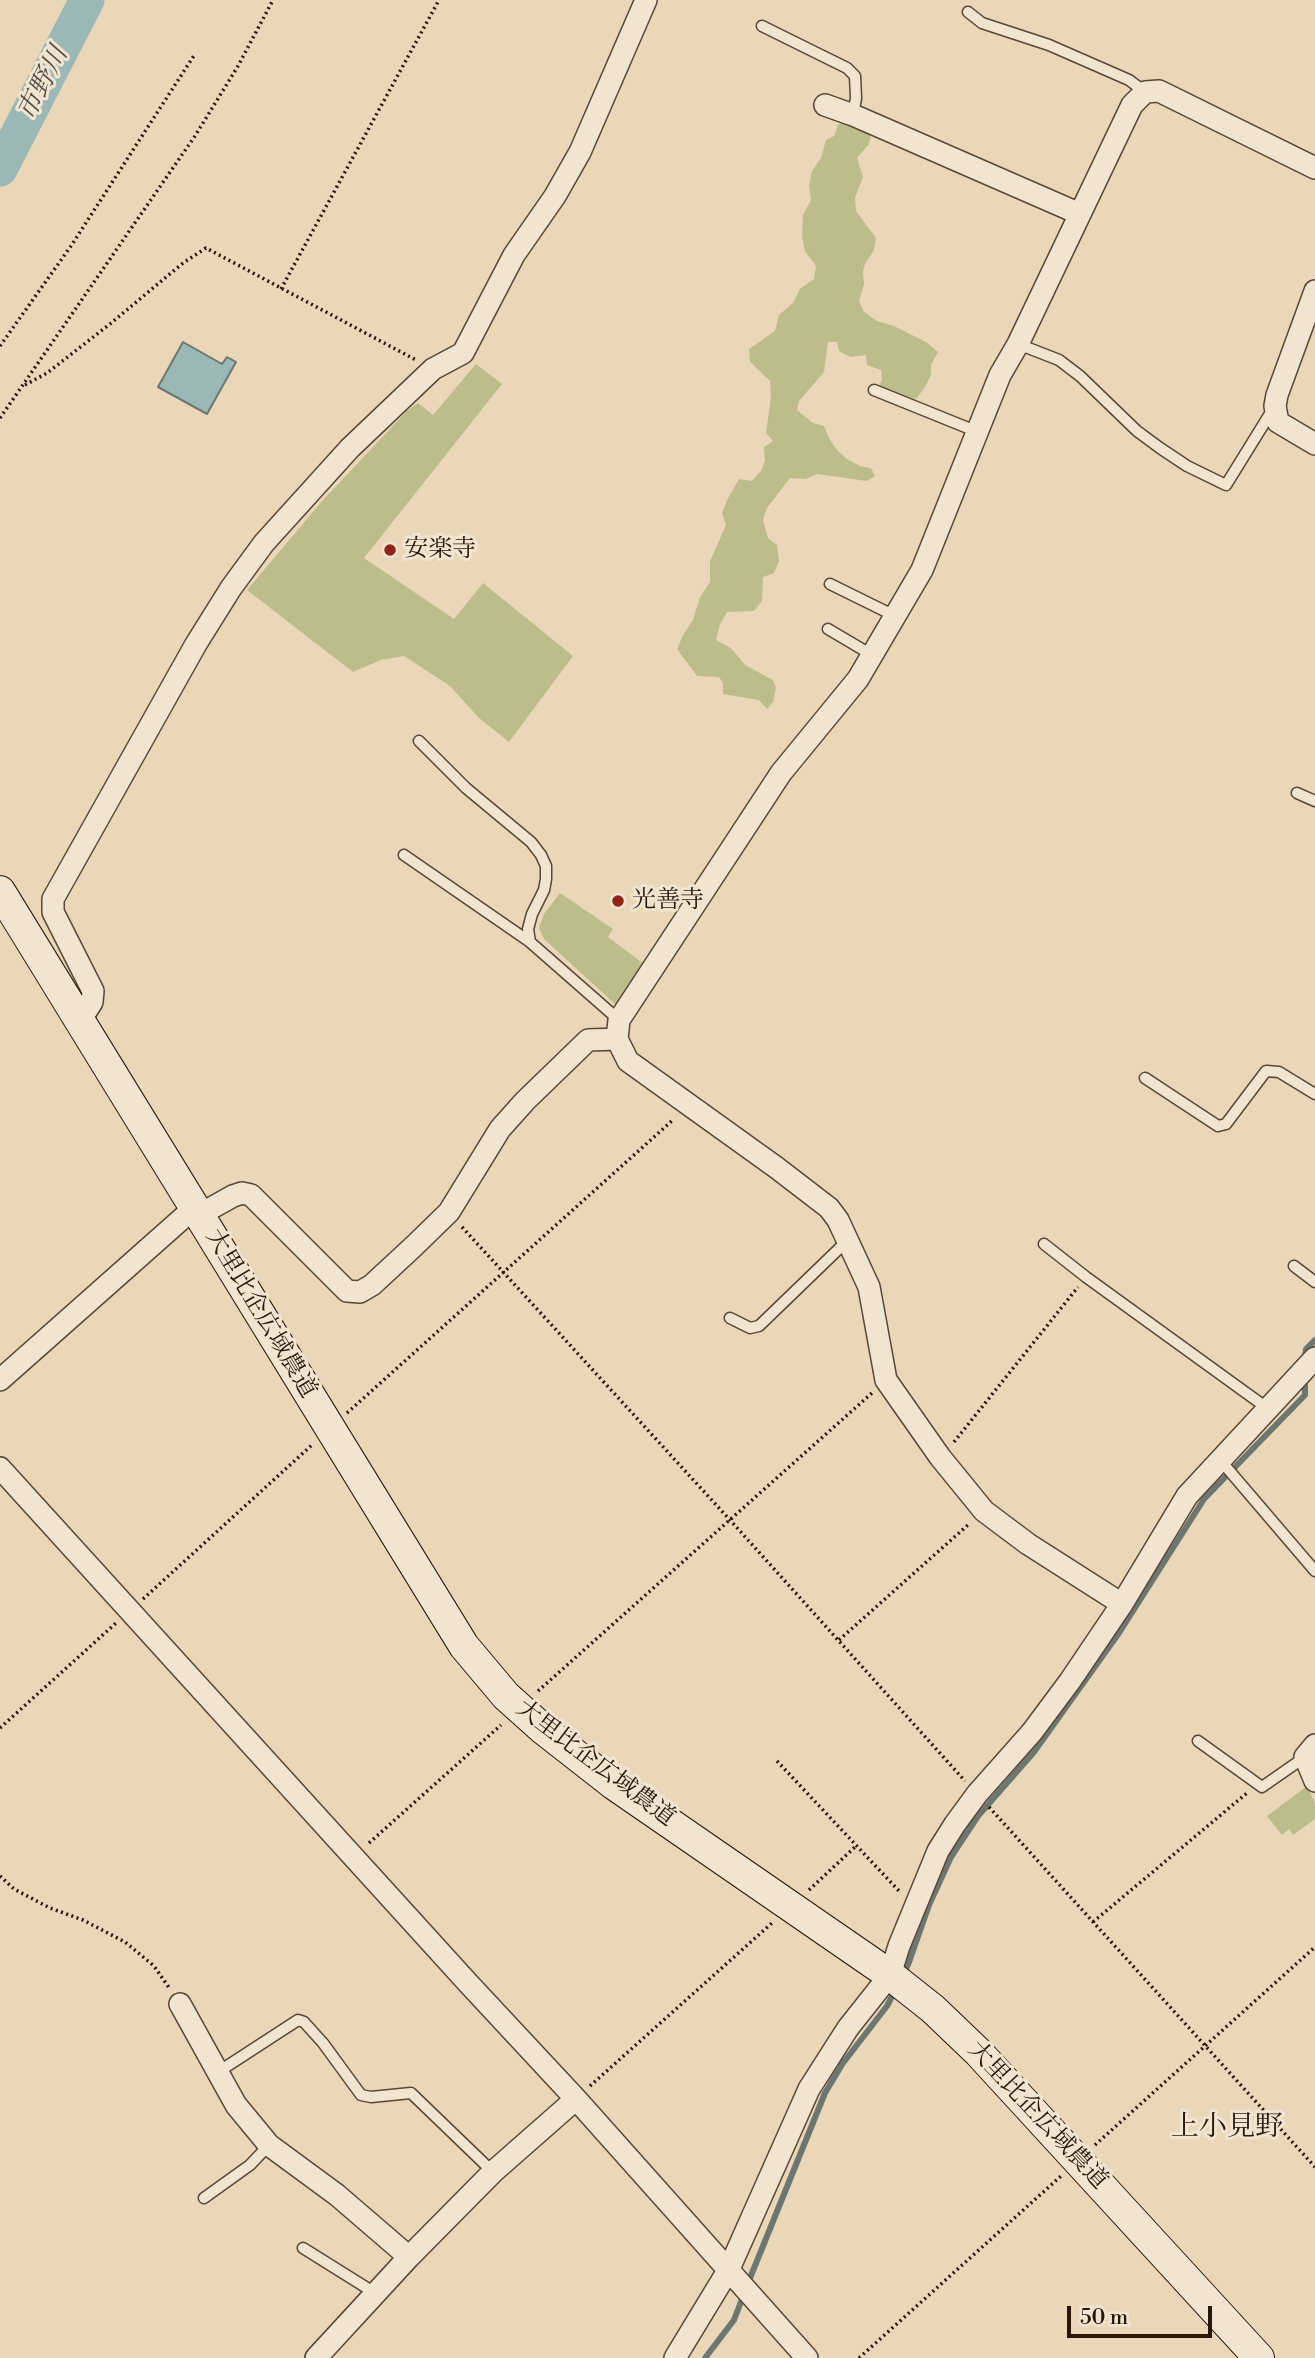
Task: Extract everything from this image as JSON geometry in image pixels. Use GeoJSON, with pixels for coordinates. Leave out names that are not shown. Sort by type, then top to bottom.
{"type":"FeatureCollection","features":[{"type":"Feature","properties":{"kind":"street"},"geometry":{"type":"LineString","coordinates":[[80,1021],[92,1002],[93,991],[52,912],[53,899],[196,644],[231,588],[264,543],[350,448],[433,369],[463,353],[514,255],[555,195],[580,152],[646,0]]}},
{"type":"Feature","properties":{"kind":"street"},"geometry":{"type":"LineString","coordinates":[[0,1380],[197,1212],[242,1193],[251,1195],[347,1291],[360,1293],[403,1257],[449,1212],[500,1129],[525,1101],[588,1040],[618,1030],[781,773],[858,678],[922,570],[1000,374],[1018,344],[1132,105],[1145,92],[1159,90],[1315,168]]}},
{"type":"Feature","properties":{"kind":"street"},"geometry":{"type":"LineString","coordinates":[[825,105],[1080,214]]}},
{"type":"Feature","properties":{"kind":"street"},"geometry":{"type":"LineString","coordinates":[[1315,291],[1275,406],[1278,422],[1315,444]]}},
{"type":"Feature","properties":{"kind":"street","name":"大里比企広域農道"},"geometry":{"type":"LineString","coordinates":[[0,891],[464,1646],[506,1696],[614,1784],[890,1975],[933,2009],[979,2053],[1259,2358]]}},
{"type":"Feature","properties":{"kind":"street"},"geometry":{"type":"LineString","coordinates":[[618,1030],[628,1061],[829,1208],[838,1220],[869,1287],[886,1380],[940,1457],[984,1511],[1028,1544],[1122,1604]]}},
{"type":"Feature","properties":{"kind":"street"},"geometry":{"type":"LineString","coordinates":[[675,2358],[729,2269],[809,2089],[848,2028],[890,1975],[938,1851],[977,1794],[1040,1722],[1070,1681],[1122,1604],[1187,1496],[1315,1358]]}},
{"type":"Feature","properties":{"kind":"street"},"geometry":{"type":"LineString","coordinates":[[0,1468],[576,2099],[807,2358]]}},
{"type":"Feature","properties":{"kind":"street"},"geometry":{"type":"LineString","coordinates":[[1310,1751],[1315,1781]]}},
{"type":"Feature","properties":{"kind":"street"},"geometry":{"type":"LineString","coordinates":[[180,2004],[236,2105],[268,2145],[337,2195],[409,2257]]}},
{"type":"Feature","properties":{"kind":"street"},"geometry":{"type":"LineString","coordinates":[[316,2358],[409,2257],[493,2172],[576,2099]]}},
{"type":"Feature","properties":{"kind":"lane"},"geometry":{"type":"LineString","coordinates":[[968,12],[982,23],[1049,45],[1129,80],[1145,92]]}},
{"type":"Feature","properties":{"kind":"lane"},"geometry":{"type":"LineString","coordinates":[[762,26],[847,68],[855,76],[856,98],[853,115]]}},
{"type":"Feature","properties":{"kind":"lane"},"geometry":{"type":"LineString","coordinates":[[1018,344],[1059,360],[1160,448],[1186,466],[1226,485],[1275,406]]}},
{"type":"Feature","properties":{"kind":"lane"},"geometry":{"type":"LineString","coordinates":[[874,390],[978,432]]}},
{"type":"Feature","properties":{"kind":"lane"},"geometry":{"type":"LineString","coordinates":[[830,583],[895,615]]}},
{"type":"Feature","properties":{"kind":"lane"},"geometry":{"type":"LineString","coordinates":[[828,629],[872,655]]}},
{"type":"Feature","properties":{"kind":"lane"},"geometry":{"type":"LineString","coordinates":[[419,741],[466,788],[531,842],[541,855],[546,866],[546,879],[528,929],[530,942]]}},
{"type":"Feature","properties":{"kind":"lane"},"geometry":{"type":"LineString","coordinates":[[1297,793],[1315,801]]}},
{"type":"Feature","properties":{"kind":"lane"},"geometry":{"type":"LineString","coordinates":[[404,855],[530,942],[618,1030]]}},
{"type":"Feature","properties":{"kind":"lane"},"geometry":{"type":"LineString","coordinates":[[1145,1078],[1218,1126],[1226,1124],[1266,1071],[1279,1072],[1315,1094]]}},
{"type":"Feature","properties":{"kind":"lane"},"geometry":{"type":"LineString","coordinates":[[730,1318],[750,1328],[759,1326],[848,1240]]}},
{"type":"Feature","properties":{"kind":"lane"},"geometry":{"type":"LineString","coordinates":[[1044,1244],[1267,1408]]}},
{"type":"Feature","properties":{"kind":"lane"},"geometry":{"type":"LineString","coordinates":[[1294,1266],[1315,1282]]}},
{"type":"Feature","properties":{"kind":"lane"},"geometry":{"type":"LineString","coordinates":[[1221,1461],[1315,1571]]}},
{"type":"Feature","properties":{"kind":"lane"},"geometry":{"type":"LineString","coordinates":[[1198,1741],[1262,1787],[1310,1751]]}},
{"type":"Feature","properties":{"kind":"lane"},"geometry":{"type":"LineString","coordinates":[[218,2072],[298,2020],[304,2022],[361,2095],[371,2097],[411,2092],[493,2172]]}},
{"type":"Feature","properties":{"kind":"lane"},"geometry":{"type":"LineString","coordinates":[[204,2198],[250,2165],[268,2145]]}},
{"type":"Feature","properties":{"kind":"lane"},"geometry":{"type":"LineString","coordinates":[[303,2248],[375,2293]]}},
{"type":"Feature","properties":{"kind":"path"},"geometry":{"type":"LineString","coordinates":[[0,418],[201,127],[238,66],[273,0]]}},
{"type":"Feature","properties":{"kind":"path"},"geometry":{"type":"LineString","coordinates":[[281,289],[439,0]]}},
{"type":"Feature","properties":{"kind":"path"},"geometry":{"type":"LineString","coordinates":[[0,346],[71,246],[195,54]]}},
{"type":"Feature","properties":{"kind":"path"},"geometry":{"type":"LineString","coordinates":[[22,386],[47,373],[183,263],[206,248],[433,369]]}},
{"type":"Feature","properties":{"kind":"path"},"geometry":{"type":"LineString","coordinates":[[449,1212],[1315,2167]]}},
{"type":"Feature","properties":{"kind":"path"},"geometry":{"type":"LineString","coordinates":[[940,1457],[1086,1277]]}},
{"type":"Feature","properties":{"kind":"path"},"geometry":{"type":"LineString","coordinates":[[354,1856],[886,1380]]}},
{"type":"Feature","properties":{"kind":"path"},"geometry":{"type":"LineString","coordinates":[[838,1641],[984,1511]]}},
{"type":"Feature","properties":{"kind":"path"},"geometry":{"type":"LineString","coordinates":[[777,1761],[905,1898],[916,1905]]}},
{"type":"Feature","properties":{"kind":"path"},"geometry":{"type":"LineString","coordinates":[[1093,1922],[1258,1785]]}},
{"type":"Feature","properties":{"kind":"path"},"geometry":{"type":"LineString","coordinates":[[576,2099],[856,1846]]}},
{"type":"Feature","properties":{"kind":"path"},"geometry":{"type":"LineString","coordinates":[[0,1876],[14,1889],[125,1942],[154,1966],[180,2004]]}},
{"type":"Feature","properties":{"kind":"green space"},"geometry":{"type":"Polygon","coordinates":[[[844,120],[871,134],[869,144],[857,158],[863,177],[855,198],[856,211],[876,238],[874,250],[863,271],[864,284],[859,301],[864,312],[877,321],[894,326],[926,342],[938,352],[931,365],[931,375],[916,399],[892,396],[877,389],[882,380],[881,370],[867,365],[866,355],[850,357],[839,351],[837,342],[828,342],[824,372],[799,401],[797,410],[813,423],[824,426],[837,450],[860,466],[871,468],[875,476],[867,481],[817,474],[806,479],[790,478],[767,508],[763,520],[768,538],[777,545],[779,561],[774,573],[763,577],[762,601],[754,611],[727,612],[720,624],[716,640],[731,648],[745,665],[773,680],[776,688],[773,702],[767,709],[759,700],[723,694],[723,683],[719,677],[697,676],[677,649],[693,620],[700,597],[710,582],[710,561],[726,525],[722,513],[727,500],[739,479],[752,481],[761,471],[765,461],[764,447],[773,441],[766,433],[771,396],[770,381],[750,362],[749,349],[775,331],[779,315],[793,303],[800,289],[814,279],[816,266],[805,251],[802,237],[803,215],[811,200],[809,185],[812,171],[821,158],[826,140],[834,136],[838,125],[844,120]]]}},
{"type":"Feature","properties":{"kind":"green space"},"geometry":{"type":"Polygon","coordinates":[[[476,364],[502,384],[364,558],[454,619],[483,583],[573,656],[509,742],[479,718],[450,686],[404,656],[381,660],[353,672],[247,590],[323,500],[407,411],[418,403],[433,415],[476,364]]]}},
{"type":"Feature","properties":{"kind":"green space"},"geometry":{"type":"Polygon","coordinates":[[[560,893],[613,929],[608,937],[644,964],[616,1005],[544,939],[539,928],[544,914],[560,893]]]}},
{"type":"Feature","properties":{"kind":"green space"},"geometry":{"type":"Polygon","coordinates":[[[1307,1786],[1315,1803],[1315,1819],[1293,1835],[1289,1829],[1282,1835],[1267,1816],[1307,1786]]]}},
{"type":"Feature","properties":{"kind":"water"},"geometry":{"type":"Polygon","coordinates":[[[183,342],[222,364],[227,357],[236,362],[207,414],[158,387],[183,342]]]}},
{"type":"Feature","properties":{"kind":"waterway","name":"市野川"},"geometry":{"type":"LineString","coordinates":[[0,169],[87,0]]}},
{"type":"Feature","properties":{"kind":"waterway"},"geometry":{"type":"LineString","coordinates":[[1305,1358],[1306,1349],[1315,1340]]}},
{"type":"Feature","properties":{"kind":"waterway"},"geometry":{"type":"LineString","coordinates":[[903,1976],[929,1905],[951,1857],[978,1816],[1034,1752],[1119,1633],[1204,1499],[1305,1395],[1305,1376]]}},
{"type":"Feature","properties":{"kind":"waterway"},"geometry":{"type":"LineString","coordinates":[[748,2283],[825,2093],[843,2063],[887,2006],[896,1989]]}},
{"type":"Feature","properties":{"kind":"waterway"},"geometry":{"type":"LineString","coordinates":[[705,2358],[734,2320],[744,2294]]}},
{"type":"Feature","properties":{"kind":"place","name":"安楽寺"},"geometry":{"type":"Point","coordinates":[390,550]}},
{"type":"Feature","properties":{"kind":"place","name":"光善寺"},"geometry":{"type":"Point","coordinates":[618,901]}},
{"type":"Feature","properties":{"kind":"district","name":"上小見野"},"geometry":{"type":"Point","coordinates":[1227,2128]}}]}
